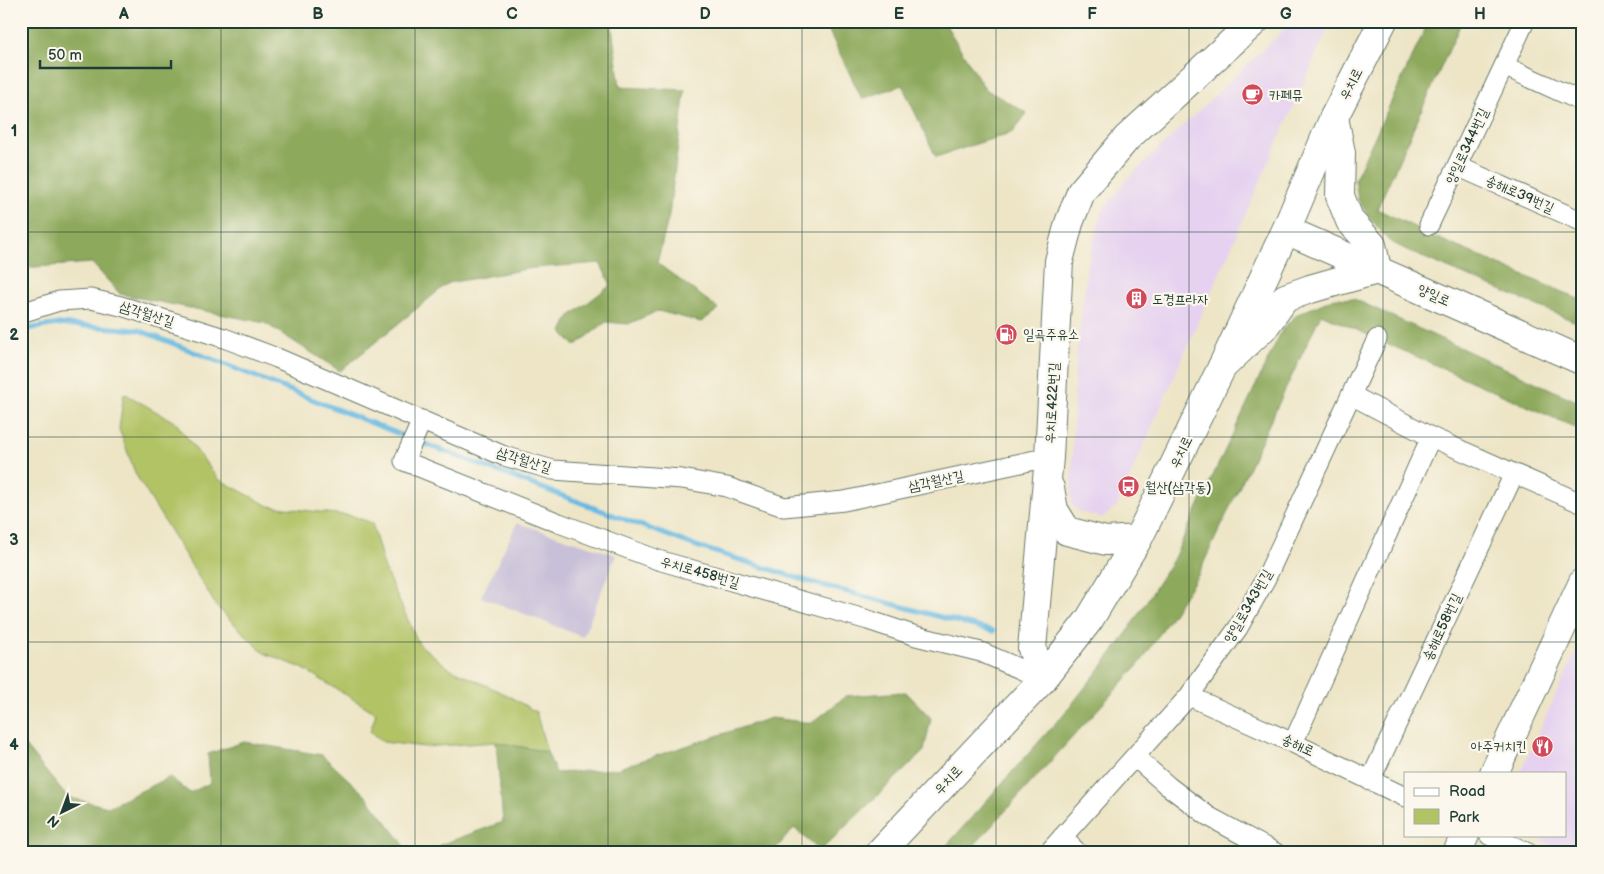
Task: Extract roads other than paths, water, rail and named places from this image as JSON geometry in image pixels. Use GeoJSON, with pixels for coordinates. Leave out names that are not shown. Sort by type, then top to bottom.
{"type":"FeatureCollection","features":[{"type":"Feature","properties":{"kind":"main road","name":"우치로422번길"},"geometry":{"type":"LineString","coordinates":[[1042,679],[1032,650],[1048,466],[1059,261],[1069,223],[1081,192],[1127,138],[1255,21]]}},
{"type":"Feature","properties":{"kind":"main road","name":"우치로"},"geometry":{"type":"LineString","coordinates":[[880,853],[1042,679],[1089,620],[1138,539],[1222,367],[1286,230],[1334,117],[1380,23]]}},
{"type":"Feature","properties":{"kind":"main road"},"geometry":{"type":"LineString","coordinates":[[1222,367],[1265,326],[1285,298],[1310,288],[1377,270],[1372,245],[1350,221],[1340,196],[1341,153],[1334,117]]}},
{"type":"Feature","properties":{"kind":"main road","name":"양일로"},"geometry":{"type":"LineString","coordinates":[[1286,230],[1583,362]]}},
{"type":"Feature","properties":{"kind":"main road"},"geometry":{"type":"LineString","coordinates":[[1048,466],[1054,510],[1067,531],[1106,541],[1138,539]]}},
{"type":"Feature","properties":{"kind":"main road"},"geometry":{"type":"LineString","coordinates":[[1494,772],[1583,582]]}},
{"type":"Feature","properties":{"kind":"main road"},"geometry":{"type":"LineString","coordinates":[[1457,853],[1465,836]]}},
{"type":"Feature","properties":{"kind":"street","name":"양일로344번길"},"geometry":{"type":"LineString","coordinates":[[1429,225],[1525,21]]}},
{"type":"Feature","properties":{"kind":"street"},"geometry":{"type":"LineString","coordinates":[[1504,66],[1583,102]]}},
{"type":"Feature","properties":{"kind":"street","name":"송해로39번길"},"geometry":{"type":"LineString","coordinates":[[1458,166],[1583,222]]}},
{"type":"Feature","properties":{"kind":"street","name":"삼각월산길"},"geometry":{"type":"LineString","coordinates":[[21,313],[60,300],[91,299],[121,306],[224,338],[504,456],[553,470],[682,479],[727,487],[784,507],[844,501],[1048,466]]}},
{"type":"Feature","properties":{"kind":"street","name":"양일로343번길"},"geometry":{"type":"LineString","coordinates":[[1048,853],[1189,696],[1238,628],[1266,578],[1377,339]]}},
{"type":"Feature","properties":{"kind":"street"},"geometry":{"type":"LineString","coordinates":[[1351,395],[1431,437],[1583,504]]}},
{"type":"Feature","properties":{"kind":"street","name":"우치로458번길"},"geometry":{"type":"LineString","coordinates":[[422,420],[404,461],[559,524],[658,560],[868,620],[916,636],[981,652],[1042,679]]}},
{"type":"Feature","properties":{"kind":"street"},"geometry":{"type":"LineString","coordinates":[[1293,743],[1431,437]]}},
{"type":"Feature","properties":{"kind":"street","name":"송해로58번길"},"geometry":{"type":"LineString","coordinates":[[1370,781],[1514,474]]}},
{"type":"Feature","properties":{"kind":"street","name":"송해로"},"geometry":{"type":"LineString","coordinates":[[1189,696],[1404,797]]}},
{"type":"Feature","properties":{"kind":"street"},"geometry":{"type":"LineString","coordinates":[[1135,757],[1168,786],[1208,816],[1276,853]]}},
{"type":"Feature","properties":{"kind":"street"},"geometry":{"type":"LineString","coordinates":[[1062,836],[1078,853]]}},
{"type":"Feature","properties":{"kind":"street"},"geometry":{"type":"LineString","coordinates":[[1491,836],[1528,853]]}},
{"type":"Feature","properties":{"kind":"waterway"},"geometry":{"type":"LineString","coordinates":[[21,330],[58,324],[139,330],[409,438]]}},
{"type":"Feature","properties":{"kind":"waterway"},"geometry":{"type":"LineString","coordinates":[[417,441],[693,545],[807,581],[993,631]]}},
{"type":"Feature","properties":{"kind":"place","name":"카페뮤"},"geometry":{"type":"Point","coordinates":[1253,95]}},
{"type":"Feature","properties":{"kind":"place","name":"도경프라자"},"geometry":{"type":"Point","coordinates":[1136,299]}},
{"type":"Feature","properties":{"kind":"place","name":"일곡주유소"},"geometry":{"type":"Point","coordinates":[1007,334]}},
{"type":"Feature","properties":{"kind":"place","name":"월산(삼각동)"},"geometry":{"type":"Point","coordinates":[1129,487]}},
{"type":"Feature","properties":{"kind":"place","name":"아주커치킨"},"geometry":{"type":"Point","coordinates":[1543,746]}}]}
